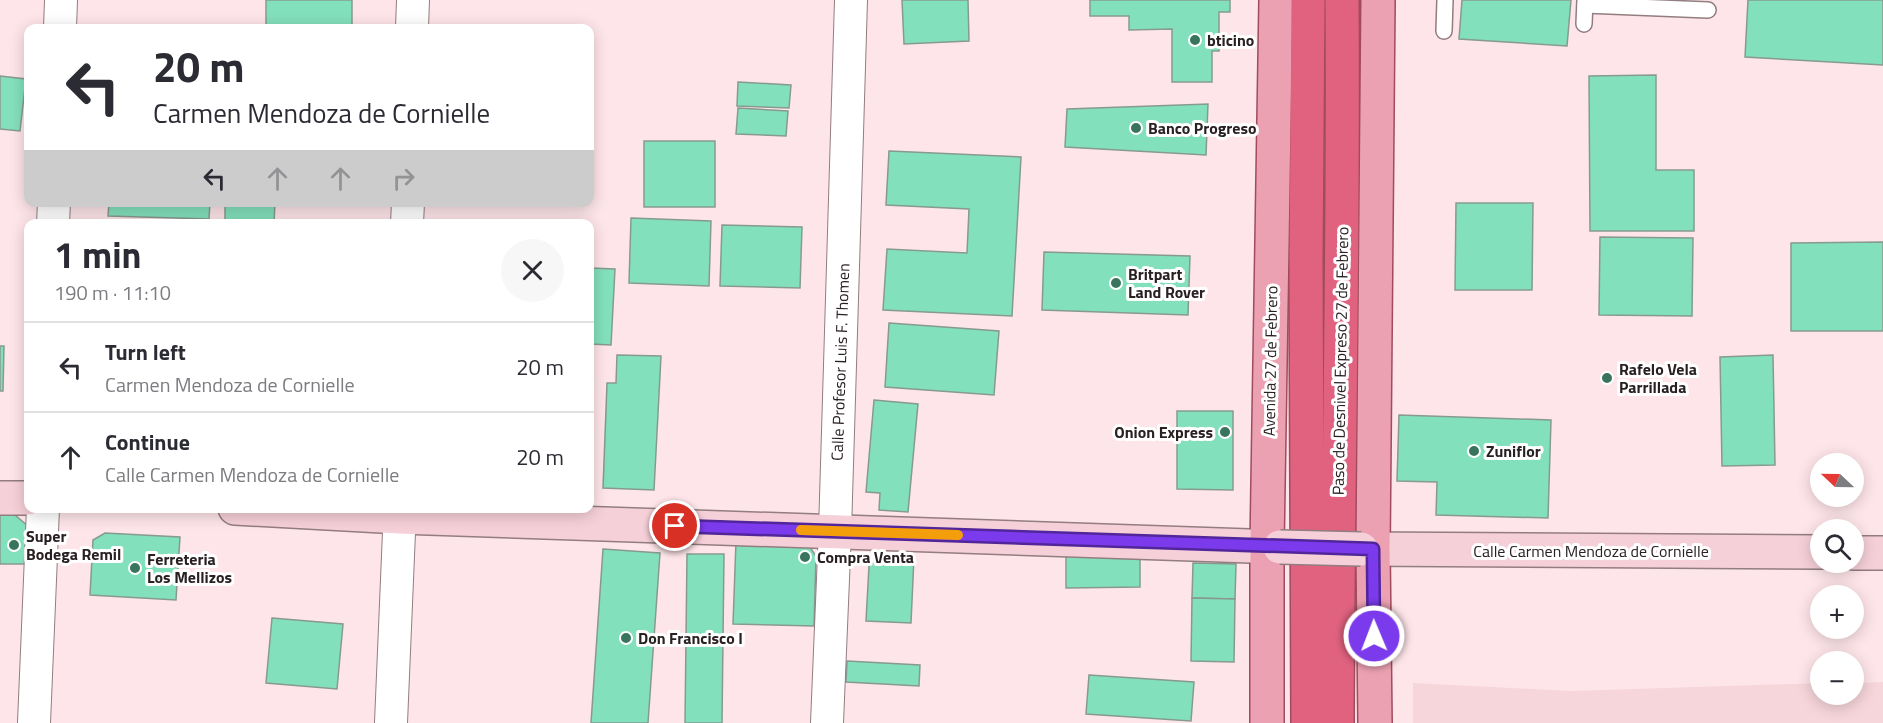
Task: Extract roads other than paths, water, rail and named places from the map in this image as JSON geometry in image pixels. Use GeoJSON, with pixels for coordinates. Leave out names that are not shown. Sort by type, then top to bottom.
{"type":"FeatureCollection","features":[{"type":"Feature","properties":{"kind":"highway","name":"Paso de Desnivel Expreso 27 de Febrero"},"geometry":{"type":"LineString","coordinates":[[1308,0],[1306,272],[1308,723]]}},
{"type":"Feature","properties":{"kind":"highway","name":"Paso de Desnivel Expreso 27 de Febrero"},"geometry":{"type":"LineString","coordinates":[[1337,723],[1343,128],[1342,0]]}},
{"type":"Feature","properties":{"kind":"main road","name":"Avenida 27 de Febrero"},"geometry":{"type":"LineString","coordinates":[[1267,723],[1274,547],[1276,0]]}},
{"type":"Feature","properties":{"kind":"main road"},"geometry":{"type":"LineString","coordinates":[[1375,723],[1367,549],[1378,0]]}},
{"type":"Feature","properties":{"kind":"street"},"geometry":{"type":"LineString","coordinates":[[60,24],[61,0]]}},
{"type":"Feature","properties":{"kind":"street"},"geometry":{"type":"LineString","coordinates":[[412,24],[413,0]]}},
{"type":"Feature","properties":{"kind":"street","name":"Calle Profesor Luis F. Thomen"},"geometry":{"type":"LineString","coordinates":[[827,723],[851,0]]}},
{"type":"Feature","properties":{"kind":"street"},"geometry":{"type":"LineString","coordinates":[[0,498],[24,498]]}},
{"type":"Feature","properties":{"kind":"street"},"geometry":{"type":"LineString","coordinates":[[34,723],[43,513]]}},
{"type":"Feature","properties":{"kind":"street"},"geometry":{"type":"LineString","coordinates":[[391,723],[400,513],[1274,547]]}},
{"type":"Feature","properties":{"kind":"street","name":"Calle Carmen Mendoza de Cornielle"},"geometry":{"type":"LineString","coordinates":[[1274,547],[1810,552]]}},
{"type":"Feature","properties":{"kind":"street"},"geometry":{"type":"LineString","coordinates":[[1864,552],[1883,553]]}},
{"type":"Feature","properties":{"kind":"lane"},"geometry":{"type":"LineString","coordinates":[[1443,31],[1445,0]]}},
{"type":"Feature","properties":{"kind":"lane"},"geometry":{"type":"LineString","coordinates":[[1584,24],[1585,3],[1708,10]]}},
{"type":"Feature","properties":{"kind":"place","name":"bticino"},"geometry":{"type":"Point","coordinates":[1195,40]}},
{"type":"Feature","properties":{"kind":"place","name":"Banco Progreso"},"geometry":{"type":"Point","coordinates":[1136,128]}},
{"type":"Feature","properties":{"kind":"place","name":"Britpart Land Rover"},"geometry":{"type":"Point","coordinates":[1116,283]}},
{"type":"Feature","properties":{"kind":"place","name":"Rafelo Vela Parrillada"},"geometry":{"type":"Point","coordinates":[1607,378]}},
{"type":"Feature","properties":{"kind":"place","name":"Onion Express"},"geometry":{"type":"Point","coordinates":[1225,432]}},
{"type":"Feature","properties":{"kind":"place","name":"Zuniflor"},"geometry":{"type":"Point","coordinates":[1474,451]}},
{"type":"Feature","properties":{"kind":"place","name":"Super Bodega Remil"},"geometry":{"type":"Point","coordinates":[14,545]}},
{"type":"Feature","properties":{"kind":"place","name":"Compra Venta"},"geometry":{"type":"Point","coordinates":[805,557]}},
{"type":"Feature","properties":{"kind":"place","name":"Ferreteria Los Mellizos"},"geometry":{"type":"Point","coordinates":[135,568]}},
{"type":"Feature","properties":{"kind":"place","name":"Don Francisco I"},"geometry":{"type":"Point","coordinates":[626,638]}}]}
